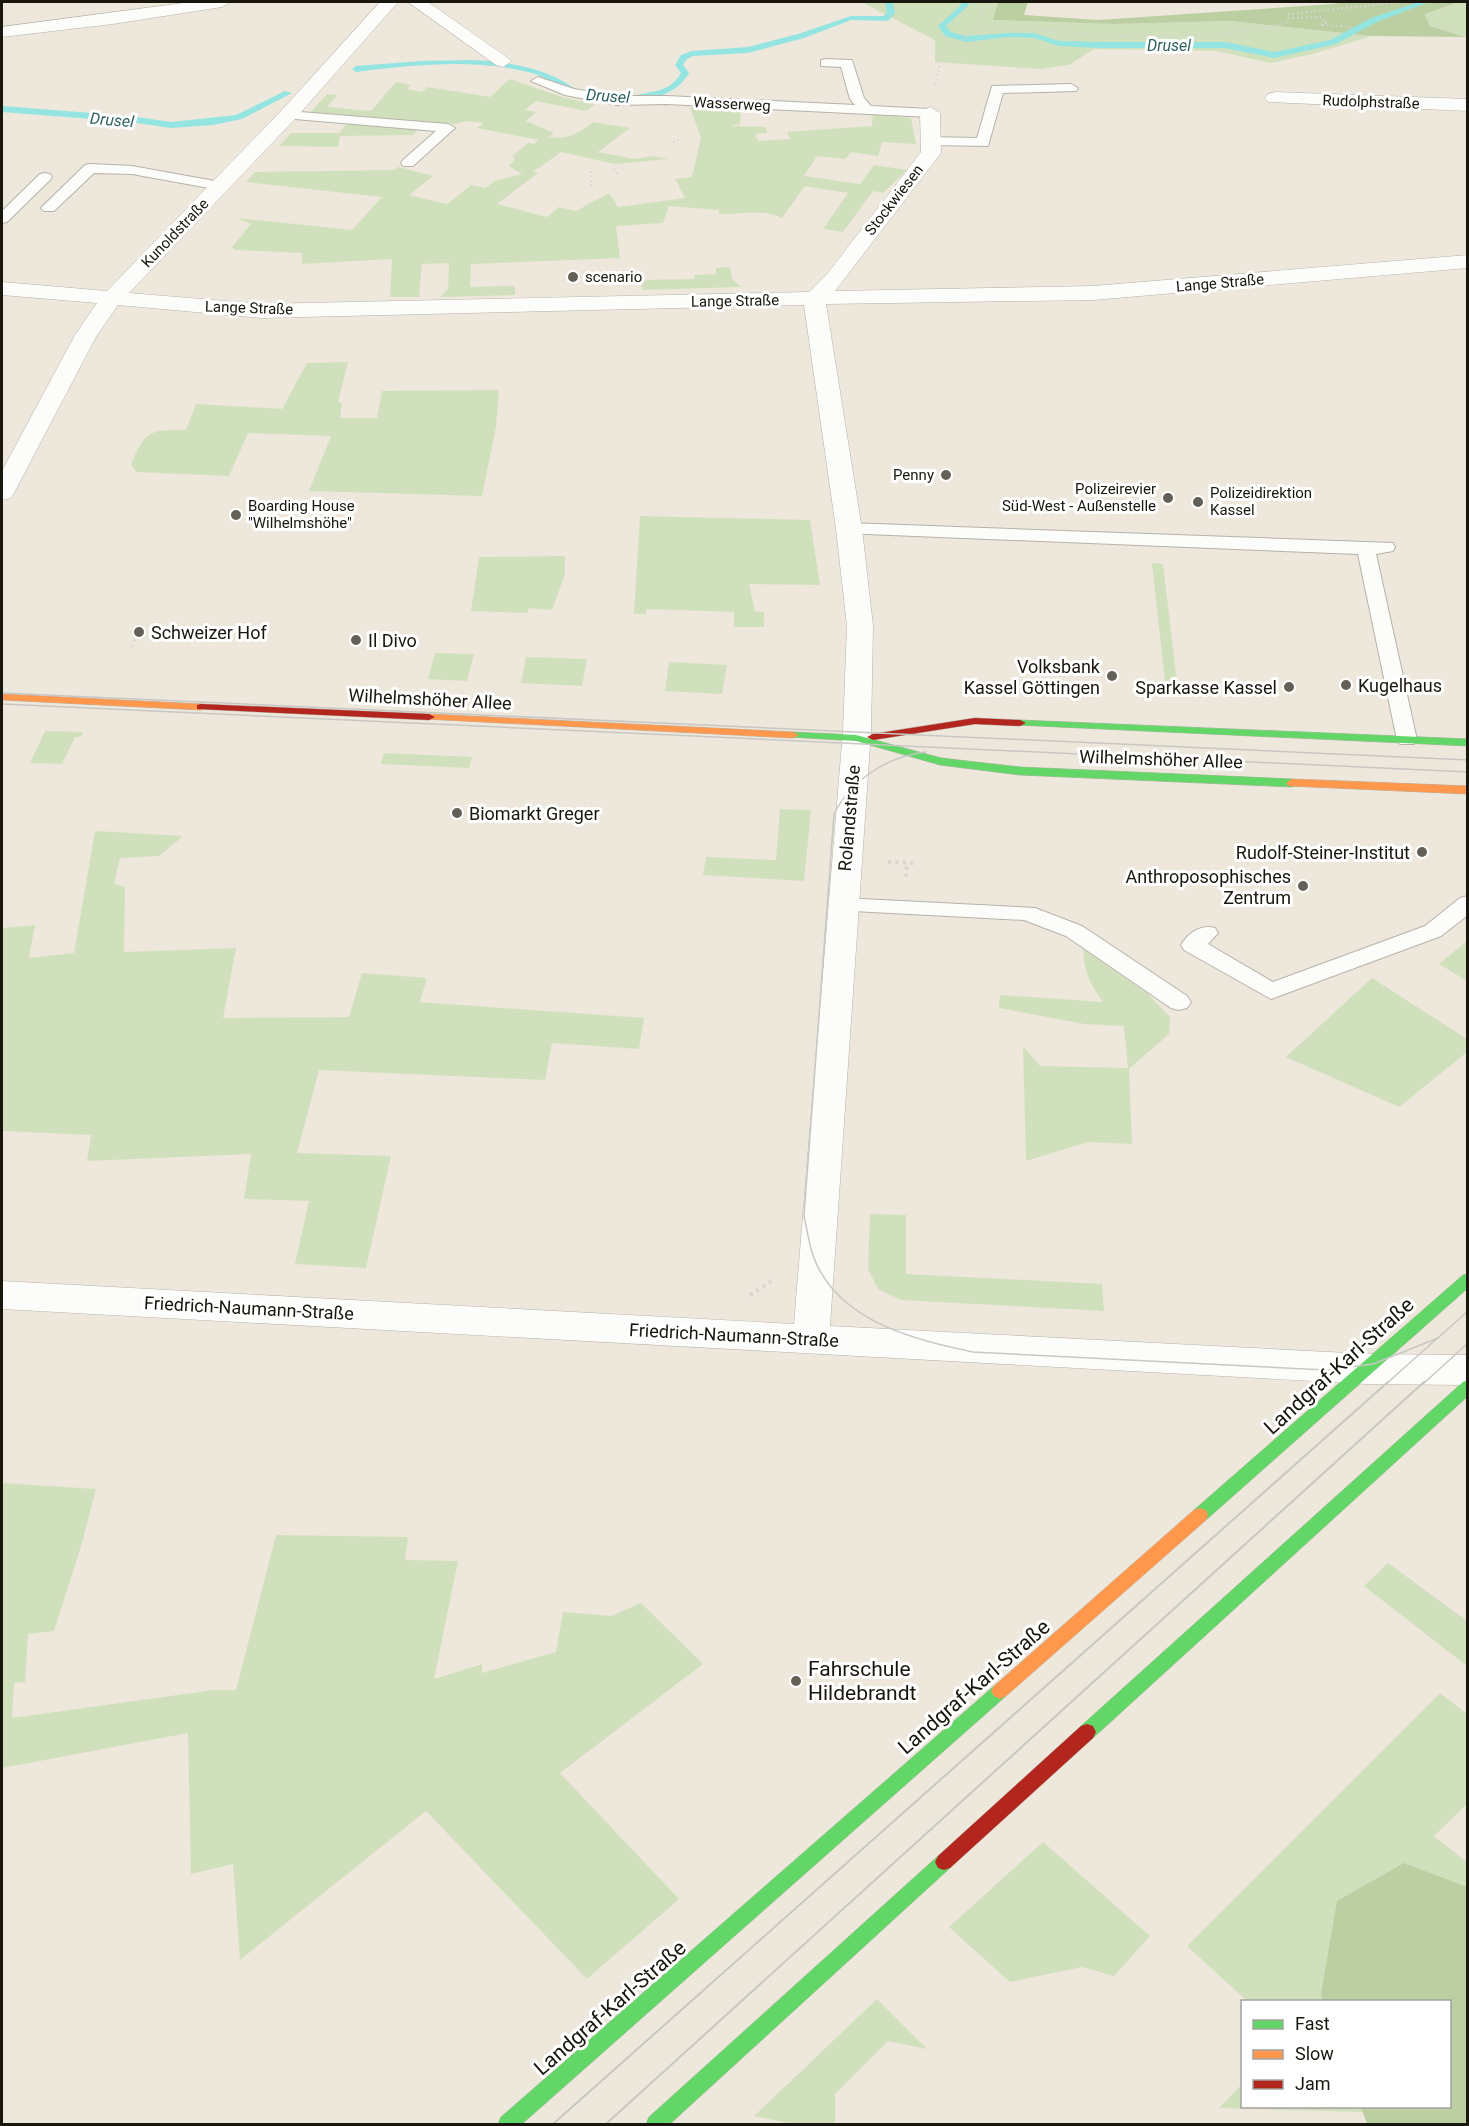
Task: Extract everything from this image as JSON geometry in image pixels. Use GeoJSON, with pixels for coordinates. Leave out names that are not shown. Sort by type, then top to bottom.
{"type":"FeatureCollection","features":[{"type":"Feature","properties":{"kind":"main road","name":"Wilhelmshöher Allee"},"geometry":{"type":"LineString","coordinates":[[2,698],[856,738],[883,736],[975,721],[1467,743]]}},
{"type":"Feature","properties":{"kind":"main road","name":"Wilhelmshöher Allee"},"geometry":{"type":"LineString","coordinates":[[856,738],[889,744],[940,761],[1020,771],[1467,790]]}},
{"type":"Feature","properties":{"kind":"main road","name":"Landgraf-Karl-Straße"},"geometry":{"type":"LineString","coordinates":[[508,2124],[1467,1279]]}},
{"type":"Feature","properties":{"kind":"main road"},"geometry":{"type":"LineString","coordinates":[[656,2124],[1467,1386]]}},
{"type":"Feature","properties":{"kind":"street"},"geometry":{"type":"LineString","coordinates":[[2,32],[113,19],[222,2]]}},
{"type":"Feature","properties":{"kind":"street","name":"Kunoldstraße"},"geometry":{"type":"LineString","coordinates":[[2,493],[86,334],[111,299],[288,115],[389,2]]}},
{"type":"Feature","properties":{"kind":"street"},"geometry":{"type":"LineString","coordinates":[[417,2],[503,62]]}},
{"type":"Feature","properties":{"kind":"street","name":"Rudolphstraße"},"geometry":{"type":"LineString","coordinates":[[1275,98],[1467,105]]}},
{"type":"Feature","properties":{"kind":"street","name":"Stockwiesen"},"geometry":{"type":"LineString","coordinates":[[814,299],[836,278],[882,214],[931,153],[930,113]]}},
{"type":"Feature","properties":{"kind":"street","name":"Lange Straße"},"geometry":{"type":"LineString","coordinates":[[2,288],[261,311],[1101,293],[1467,261]]}},
{"type":"Feature","properties":{"kind":"street","name":"Rolandstraße"},"geometry":{"type":"LineString","coordinates":[[811,1339],[856,738],[860,626],[849,529],[814,299]]}},
{"type":"Feature","properties":{"kind":"street","name":"Friedrich-Naumann-Straße"},"geometry":{"type":"LineString","coordinates":[[2,1295],[1367,1369],[1467,1370]]}},
{"type":"Feature","properties":{"kind":"lane"},"geometry":{"type":"LineString","coordinates":[[826,63],[847,63],[857,99],[866,109]]}},
{"type":"Feature","properties":{"kind":"lane","name":"Wasserweg"},"geometry":{"type":"LineString","coordinates":[[538,81],[590,99],[629,102],[667,100],[742,106],[930,113]]}},
{"type":"Feature","properties":{"kind":"lane"},"geometry":{"type":"LineString","coordinates":[[930,141],[983,143],[997,89],[1071,88]]}},
{"type":"Feature","properties":{"kind":"lane"},"geometry":{"type":"LineString","coordinates":[[288,115],[448,128],[408,163]]}},
{"type":"Feature","properties":{"kind":"lane"},"geometry":{"type":"LineString","coordinates":[[49,208],[90,168],[132,170],[220,186]]}},
{"type":"Feature","properties":{"kind":"lane"},"geometry":{"type":"LineString","coordinates":[[2,219],[45,177]]}},
{"type":"Feature","properties":{"kind":"lane"},"geometry":{"type":"LineString","coordinates":[[849,529],[1366,549],[1386,547]]}},
{"type":"Feature","properties":{"kind":"lane"},"geometry":{"type":"LineString","coordinates":[[1366,549],[1407,740]]}},
{"type":"Feature","properties":{"kind":"lane"},"geometry":{"type":"LineString","coordinates":[[1207,933],[1192,945],[1271,991],[1432,931],[1467,903]]}},
{"type":"Feature","properties":{"kind":"lane"},"geometry":{"type":"LineString","coordinates":[[842,905],[1027,913],[1074,931],[1179,1002]]}},
{"type":"Feature","properties":{"kind":"path"},"geometry":{"type":"LineString","coordinates":[[930,113],[944,50],[975,32],[986,2]]}},
{"type":"Feature","properties":{"kind":"path"},"geometry":{"type":"LineString","coordinates":[[977,27],[1188,36],[1219,35],[1275,27],[1288,22],[1289,14],[1318,8],[1361,10],[1401,2]]}},
{"type":"Feature","properties":{"kind":"path"},"geometry":{"type":"LineString","coordinates":[[1288,18],[1322,17],[1326,23],[1320,25],[1353,27]]}},
{"type":"Feature","properties":{"kind":"path"},"geometry":{"type":"LineString","coordinates":[[673,142],[680,139]]}},
{"type":"Feature","properties":{"kind":"path"},"geometry":{"type":"LineString","coordinates":[[614,169],[619,176]]}},
{"type":"Feature","properties":{"kind":"path"},"geometry":{"type":"LineString","coordinates":[[591,171],[591,188]]}},
{"type":"Feature","properties":{"kind":"path"},"geometry":{"type":"LineString","coordinates":[[132,647],[135,638]]}},
{"type":"Feature","properties":{"kind":"path"},"geometry":{"type":"LineString","coordinates":[[884,861],[917,863]]}},
{"type":"Feature","properties":{"kind":"green space"},"geometry":{"type":"Polygon","coordinates":[[[861,2],[998,2],[994,20],[1114,24],[1230,21],[1372,36],[1312,54],[1271,63],[1216,51],[1094,49],[1069,65],[1040,69],[935,62],[935,40],[861,2]]]}},
{"type":"Feature","properties":{"kind":"green space"},"geometry":{"type":"Polygon","coordinates":[[[998,2],[1028,2],[1024,15],[1098,20],[1344,2],[1459,2],[1425,14],[1430,26],[1466,37],[1372,36],[1230,21],[1114,24],[993,20],[998,2]]]}},
{"type":"Feature","properties":{"kind":"green space"},"geometry":{"type":"Polygon","coordinates":[[[1459,2],[1467,2],[1467,37],[1430,26],[1425,14],[1459,2]]]}},
{"type":"Feature","properties":{"kind":"green space"},"geometry":{"type":"Polygon","coordinates":[[[510,79],[565,98],[595,104],[586,111],[536,101],[525,110],[536,112],[526,121],[554,133],[549,137],[573,135],[593,122],[630,128],[598,152],[635,159],[653,156],[668,159],[615,164],[561,152],[533,172],[538,173],[497,204],[547,217],[559,207],[576,211],[609,193],[618,207],[685,198],[675,179],[692,177],[701,138],[690,107],[741,111],[740,124],[731,126],[766,127],[767,133],[755,134],[758,141],[790,139],[787,132],[872,126],[873,113],[911,118],[916,144],[882,142],[878,156],[851,152],[845,159],[817,156],[804,176],[860,184],[874,165],[907,170],[883,193],[873,191],[843,232],[823,229],[848,193],[805,186],[782,218],[767,213],[719,214],[719,210],[669,206],[663,223],[616,226],[620,258],[471,264],[470,287],[515,286],[515,295],[440,297],[448,289],[449,263],[422,264],[419,297],[390,297],[392,259],[302,264],[302,253],[235,250],[232,247],[251,224],[238,218],[352,230],[382,197],[246,182],[255,172],[394,170],[398,167],[433,176],[409,195],[447,204],[471,185],[485,188],[495,181],[522,174],[509,166],[515,159],[512,156],[528,143],[534,144],[539,140],[477,128],[484,123],[465,121],[456,124],[310,113],[327,94],[337,95],[327,107],[371,111],[396,82],[411,85],[407,89],[422,92],[427,87],[490,97],[510,79]]]}},
{"type":"Feature","properties":{"kind":"green space"},"geometry":{"type":"Polygon","coordinates":[[[347,123],[418,129],[413,135],[340,136],[338,147],[279,146],[291,133],[340,133],[347,123]]]}},
{"type":"Feature","properties":{"kind":"green space"},"geometry":{"type":"Polygon","coordinates":[[[730,267],[732,279],[741,287],[642,290],[641,280],[694,279],[695,275],[716,274],[716,268],[730,267]]]}},
{"type":"Feature","properties":{"kind":"green space"},"geometry":{"type":"Polygon","coordinates":[[[348,362],[338,402],[342,403],[340,418],[377,418],[382,391],[499,390],[496,427],[482,496],[309,491],[331,436],[248,433],[229,476],[136,472],[131,464],[141,444],[151,434],[164,430],[186,430],[196,404],[282,409],[307,363],[348,362]]]}},
{"type":"Feature","properties":{"kind":"green space"},"geometry":{"type":"Polygon","coordinates":[[[640,516],[810,520],[820,585],[749,584],[755,611],[764,612],[764,627],[734,627],[734,612],[646,609],[646,614],[634,614],[640,516]]]}},
{"type":"Feature","properties":{"kind":"green space"},"geometry":{"type":"Polygon","coordinates":[[[565,556],[565,574],[552,610],[529,608],[527,613],[471,611],[479,557],[565,556]]]}},
{"type":"Feature","properties":{"kind":"green space"},"geometry":{"type":"Polygon","coordinates":[[[1152,563],[1163,564],[1177,682],[1165,682],[1152,563]]]}},
{"type":"Feature","properties":{"kind":"green space"},"geometry":{"type":"Polygon","coordinates":[[[435,653],[474,654],[467,681],[428,679],[435,653]]]}},
{"type":"Feature","properties":{"kind":"green space"},"geometry":{"type":"Polygon","coordinates":[[[526,657],[587,659],[582,686],[521,683],[526,657]]]}},
{"type":"Feature","properties":{"kind":"green space"},"geometry":{"type":"Polygon","coordinates":[[[669,662],[727,665],[722,694],[665,691],[669,662]]]}},
{"type":"Feature","properties":{"kind":"green space"},"geometry":{"type":"Polygon","coordinates":[[[45,731],[83,732],[81,737],[75,737],[62,764],[30,763],[45,731]]]}},
{"type":"Feature","properties":{"kind":"green space"},"geometry":{"type":"Polygon","coordinates":[[[384,753],[472,757],[469,768],[381,764],[384,753]]]}},
{"type":"Feature","properties":{"kind":"green space"},"geometry":{"type":"Polygon","coordinates":[[[780,809],[811,810],[804,881],[703,875],[706,857],[776,860],[780,809]]]}},
{"type":"Feature","properties":{"kind":"green space"},"geometry":{"type":"Polygon","coordinates":[[[95,831],[183,836],[159,856],[120,858],[114,884],[125,887],[124,952],[236,948],[223,1018],[349,1017],[362,973],[427,978],[420,1002],[644,1018],[639,1049],[552,1043],[545,1080],[319,1070],[297,1153],[391,1156],[366,1268],[295,1264],[309,1201],[244,1199],[251,1154],[87,1161],[91,1135],[2,1131],[2,928],[35,925],[29,958],[74,953],[95,831]]]}},
{"type":"Feature","properties":{"kind":"green space"},"geometry":{"type":"Polygon","coordinates":[[[1467,941],[1467,981],[1439,964],[1467,941]]]}},
{"type":"Feature","properties":{"kind":"green space"},"geometry":{"type":"Polygon","coordinates":[[[1083,949],[1147,993],[1170,1017],[1169,1034],[1129,1069],[1132,1144],[1088,1142],[1026,1161],[1023,1046],[1040,1066],[1128,1068],[1124,1026],[1084,1024],[999,1008],[1000,995],[1103,1002],[1088,977],[1083,949]]]}},
{"type":"Feature","properties":{"kind":"green space"},"geometry":{"type":"Polygon","coordinates":[[[1372,978],[1467,1039],[1467,1052],[1399,1107],[1286,1057],[1372,978]]]}},
{"type":"Feature","properties":{"kind":"green space"},"geometry":{"type":"Polygon","coordinates":[[[870,1214],[906,1215],[906,1274],[1102,1284],[1104,1311],[901,1300],[878,1289],[868,1269],[870,1214]]]}},
{"type":"Feature","properties":{"kind":"green space"},"geometry":{"type":"Polygon","coordinates":[[[2,1483],[96,1489],[82,1543],[54,1631],[28,1634],[25,1682],[14,1683],[12,1718],[214,1690],[236,1690],[276,1535],[408,1537],[405,1560],[458,1561],[434,1679],[482,1664],[482,1673],[556,1652],[563,1612],[611,1616],[641,1603],[703,1664],[560,1773],[679,1899],[587,1979],[426,1811],[240,1960],[233,1864],[191,1874],[188,1733],[2,1768],[2,1483]]]}},
{"type":"Feature","properties":{"kind":"green space"},"geometry":{"type":"Polygon","coordinates":[[[1388,1563],[1467,1621],[1467,1666],[1364,1586],[1388,1563]]]}},
{"type":"Feature","properties":{"kind":"green space"},"geometry":{"type":"Polygon","coordinates":[[[1440,1693],[1467,1714],[1467,1804],[1434,1836],[1467,1862],[1467,2124],[1367,2124],[1364,2112],[1219,2108],[1241,2085],[1241,2108],[1451,2108],[1451,2000],[1246,2000],[1187,1946],[1440,1693]]]}},
{"type":"Feature","properties":{"kind":"green space"},"geometry":{"type":"Polygon","coordinates":[[[1043,1842],[1150,1936],[1114,1976],[1082,1967],[1010,1982],[949,1927],[1043,1842]]]}},
{"type":"Feature","properties":{"kind":"green space"},"geometry":{"type":"Polygon","coordinates":[[[1404,1863],[1467,1887],[1467,2124],[1367,2124],[1361,2108],[1451,2108],[1451,2000],[1323,2000],[1321,1994],[1337,1901],[1404,1863]]]}},
{"type":"Feature","properties":{"kind":"green space"},"geometry":{"type":"Polygon","coordinates":[[[877,1999],[927,2049],[888,2041],[835,2094],[835,2124],[793,2124],[754,2116],[877,1999]]]}},
{"type":"Feature","properties":{"kind":"waterway","name":"Drusel"},"geometry":{"type":"LineString","coordinates":[[633,99],[663,92],[676,85],[685,73],[679,65],[684,57],[692,54],[748,50],[801,36],[851,18],[885,19],[891,13],[889,2]]}},
{"type":"Feature","properties":{"kind":"waterway","name":"Drusel"},"geometry":{"type":"LineString","coordinates":[[963,2],[965,5],[942,26],[948,34],[966,39],[1008,35],[1034,36],[1059,43],[1100,45],[1225,45],[1274,55],[1333,42],[1374,20],[1425,2]]}},
{"type":"Feature","properties":{"kind":"waterway","name":"Drusel"},"geometry":{"type":"LineString","coordinates":[[356,69],[447,62],[495,64],[536,71],[577,93]]}},
{"type":"Feature","properties":{"kind":"waterway","name":"Drusel"},"geometry":{"type":"LineString","coordinates":[[2,109],[130,119],[171,125],[213,122],[239,117],[288,93]]}},
{"type":"Feature","properties":{"kind":"tram line"},"geometry":{"type":"LineString","coordinates":[[2,693],[1468,760]]}},
{"type":"Feature","properties":{"kind":"tram line"},"geometry":{"type":"LineString","coordinates":[[2,704],[1468,772]]}},
{"type":"Feature","properties":{"kind":"tram line"},"geometry":{"type":"LineString","coordinates":[[926,752],[898,759],[872,772],[850,791],[834,814],[804,1216],[813,1256],[832,1288],[847,1303],[886,1327],[929,1342],[973,1352],[1326,1370],[1373,1364],[1437,1338]]}},
{"type":"Feature","properties":{"kind":"tram line"},"geometry":{"type":"LineString","coordinates":[[1437,1338],[1468,1311]]}},
{"type":"Feature","properties":{"kind":"tram line"},"geometry":{"type":"LineString","coordinates":[[1386,1384],[1437,1338]]}},
{"type":"Feature","properties":{"kind":"tram line"},"geometry":{"type":"LineString","coordinates":[[1423,1384],[1468,1343]]}},
{"type":"Feature","properties":{"kind":"tram line"},"geometry":{"type":"LineString","coordinates":[[553,2124],[1388,1382]]}},
{"type":"Feature","properties":{"kind":"tram line"},"geometry":{"type":"LineString","coordinates":[[606,2124],[1424,1382]]}},
{"type":"Feature","properties":{"kind":"traffic: fast"},"geometry":{"type":"LineString","coordinates":[[1020,723],[1468,743]]}},
{"type":"Feature","properties":{"kind":"traffic: fast"},"geometry":{"type":"LineString","coordinates":[[793,735],[856,738],[940,761],[1020,771],[1292,783]]}},
{"type":"Feature","properties":{"kind":"traffic: fast"},"geometry":{"type":"LineString","coordinates":[[1200,1515],[1468,1279]]}},
{"type":"Feature","properties":{"kind":"traffic: fast"},"geometry":{"type":"LineString","coordinates":[[1087,1732],[1468,1386]]}},
{"type":"Feature","properties":{"kind":"traffic: fast"},"geometry":{"type":"LineString","coordinates":[[508,2124],[1000,1691]]}},
{"type":"Feature","properties":{"kind":"traffic: fast"},"geometry":{"type":"LineString","coordinates":[[656,2124],[944,1862]]}},
{"type":"Feature","properties":{"kind":"traffic: slow"},"geometry":{"type":"LineString","coordinates":[[2,697],[201,707]]}},
{"type":"Feature","properties":{"kind":"traffic: slow"},"geometry":{"type":"LineString","coordinates":[[429,717],[793,735]]}},
{"type":"Feature","properties":{"kind":"traffic: slow"},"geometry":{"type":"LineString","coordinates":[[1292,783],[1468,790]]}},
{"type":"Feature","properties":{"kind":"traffic: slow"},"geometry":{"type":"LineString","coordinates":[[1000,1691],[1200,1515]]}},
{"type":"Feature","properties":{"kind":"traffic: jam"},"geometry":{"type":"LineString","coordinates":[[201,707],[429,717]]}},
{"type":"Feature","properties":{"kind":"traffic: jam"},"geometry":{"type":"LineString","coordinates":[[873,737],[975,721],[1020,723]]}},
{"type":"Feature","properties":{"kind":"traffic: jam"},"geometry":{"type":"LineString","coordinates":[[944,1862],[1087,1732]]}},
{"type":"Feature","properties":{"kind":"place","name":"scenario"},"geometry":{"type":"Point","coordinates":[573,277]}},
{"type":"Feature","properties":{"kind":"place","name":"Penny"},"geometry":{"type":"Point","coordinates":[946,475]}},
{"type":"Feature","properties":{"kind":"place","name":"Polizeirevier Süd-West - Außenstelle"},"geometry":{"type":"Point","coordinates":[1168,498]}},
{"type":"Feature","properties":{"kind":"place","name":"Polizeidirektion Kassel"},"geometry":{"type":"Point","coordinates":[1198,502]}},
{"type":"Feature","properties":{"kind":"place","name":"Boarding House \"Wilhelmshöhe\""},"geometry":{"type":"Point","coordinates":[236,515]}},
{"type":"Feature","properties":{"kind":"place","name":"Schweizer Hof"},"geometry":{"type":"Point","coordinates":[139,632]}},
{"type":"Feature","properties":{"kind":"place","name":"Il Divo"},"geometry":{"type":"Point","coordinates":[356,640]}},
{"type":"Feature","properties":{"kind":"place","name":"Volksbank Kassel Göttingen"},"geometry":{"type":"Point","coordinates":[1112,676]}},
{"type":"Feature","properties":{"kind":"place","name":"Kugelhaus"},"geometry":{"type":"Point","coordinates":[1346,685]}},
{"type":"Feature","properties":{"kind":"place","name":"Sparkasse Kassel"},"geometry":{"type":"Point","coordinates":[1289,687]}},
{"type":"Feature","properties":{"kind":"place","name":"Biomarkt Greger"},"geometry":{"type":"Point","coordinates":[457,813]}},
{"type":"Feature","properties":{"kind":"place","name":"Rudolf-Steiner-Institut"},"geometry":{"type":"Point","coordinates":[1422,852]}},
{"type":"Feature","properties":{"kind":"place","name":"Anthroposophisches Zentrum"},"geometry":{"type":"Point","coordinates":[1303,886]}},
{"type":"Feature","properties":{"kind":"place","name":"Fahrschule Hildebrandt"},"geometry":{"type":"Point","coordinates":[796,1681]}}]}
